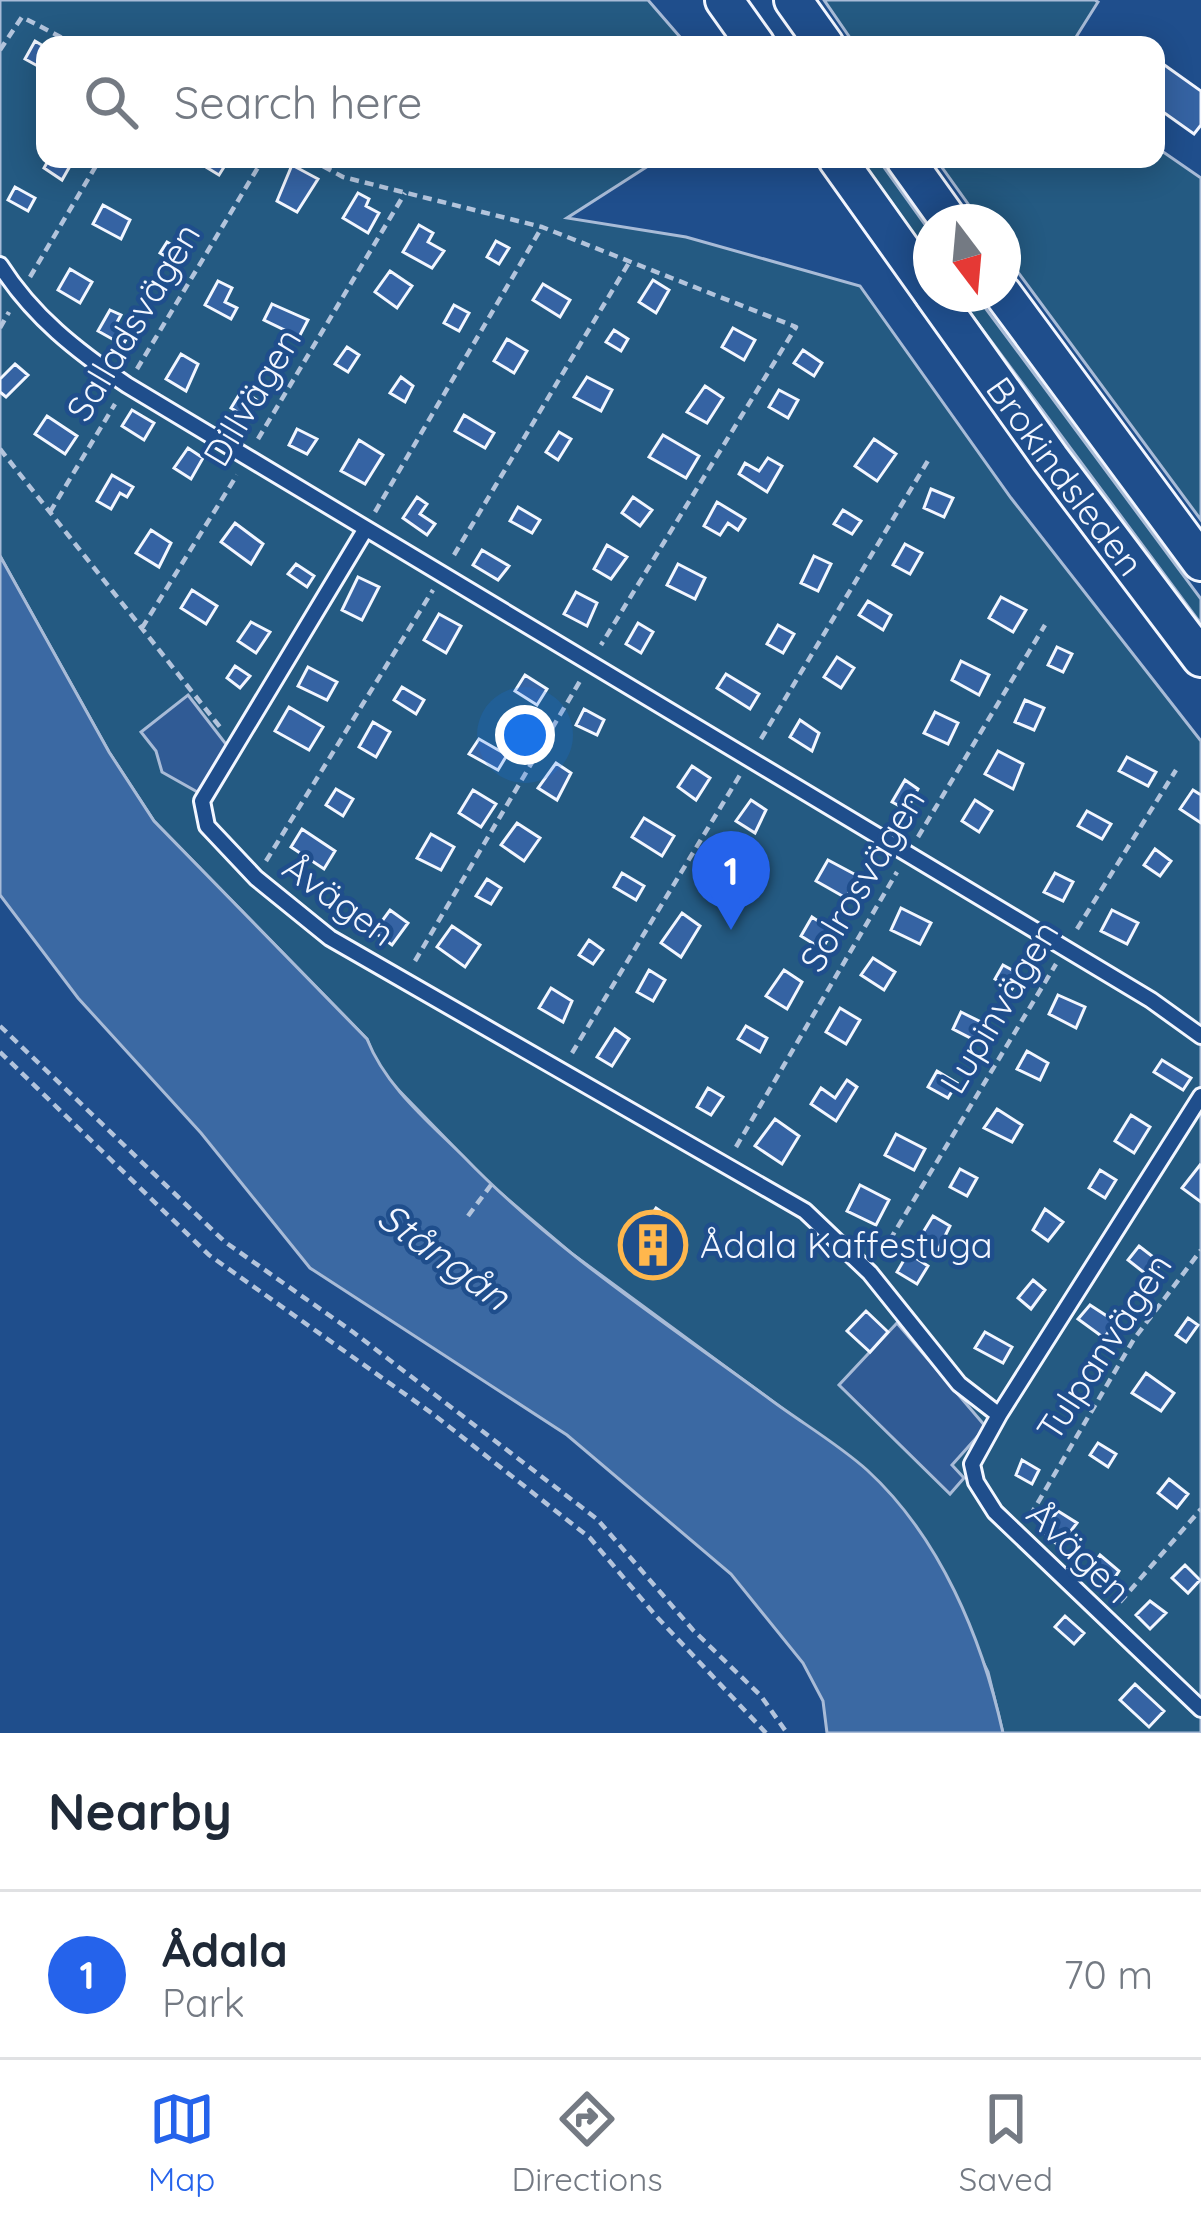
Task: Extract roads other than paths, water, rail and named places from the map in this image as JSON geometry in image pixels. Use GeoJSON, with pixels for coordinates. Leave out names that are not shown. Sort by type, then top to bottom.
{"type":"FeatureCollection","features":[{"type":"Feature","properties":{"kind":"main road"},"geometry":{"type":"LineString","coordinates":[[724,0],[750,36]]}},
{"type":"Feature","properties":{"kind":"main road"},"geometry":{"type":"LineString","coordinates":[[793,0],[818,36]]}},
{"type":"Feature","properties":{"kind":"main road","name":"Brokindsleden"},"geometry":{"type":"LineString","coordinates":[[843,168],[913,265]]}},
{"type":"Feature","properties":{"kind":"main road"},"geometry":{"type":"LineString","coordinates":[[911,168],[937,204]]}},
{"type":"Feature","properties":{"kind":"main road","name":"Brokindsleden"},"geometry":{"type":"LineString","coordinates":[[946,312],[1201,658]]}},
{"type":"Feature","properties":{"kind":"main road","name":"Brokindsleden"},"geometry":{"type":"LineString","coordinates":[[1016,312],[1201,562]]}},
{"type":"Feature","properties":{"kind":"lane"},"geometry":{"type":"LineString","coordinates":[[0,265],[19,296],[68,345],[127,385],[1065,949],[1201,1036]]}},
{"type":"Feature","properties":{"kind":"lane","name":"Åvägen"},"geometry":{"type":"LineString","coordinates":[[364,530],[202,801],[207,826],[256,878],[330,938],[806,1210],[870,1273],[959,1384],[999,1415]]}},
{"type":"Feature","properties":{"kind":"lane","name":"Åvägen"},"geometry":{"type":"LineString","coordinates":[[1201,1096],[972,1464],[986,1497],[1018,1537],[1201,1709]]}},
{"type":"Feature","properties":{"kind":"water","name":"Stångån"},"geometry":{"type":"Polygon","coordinates":[[[0,556],[109,752],[154,821],[367,1039],[385,1073],[409,1102],[499,1191],[573,1255],[844,1451],[893,1497],[937,1558],[954,1591],[983,1661],[1003,1733],[827,1733],[823,1701],[803,1663],[731,1574],[567,1435],[310,1268],[201,1133],[78,998],[0,895],[0,556]]]}},
{"type":"Feature","properties":{"kind":"place","name":"Ådala"},"geometry":{"type":"Point","coordinates":[731,930]}},
{"type":"Feature","properties":{"kind":"place","name":"Ådala Kaffestuga"},"geometry":{"type":"Point","coordinates":[653,1245]}}]}
